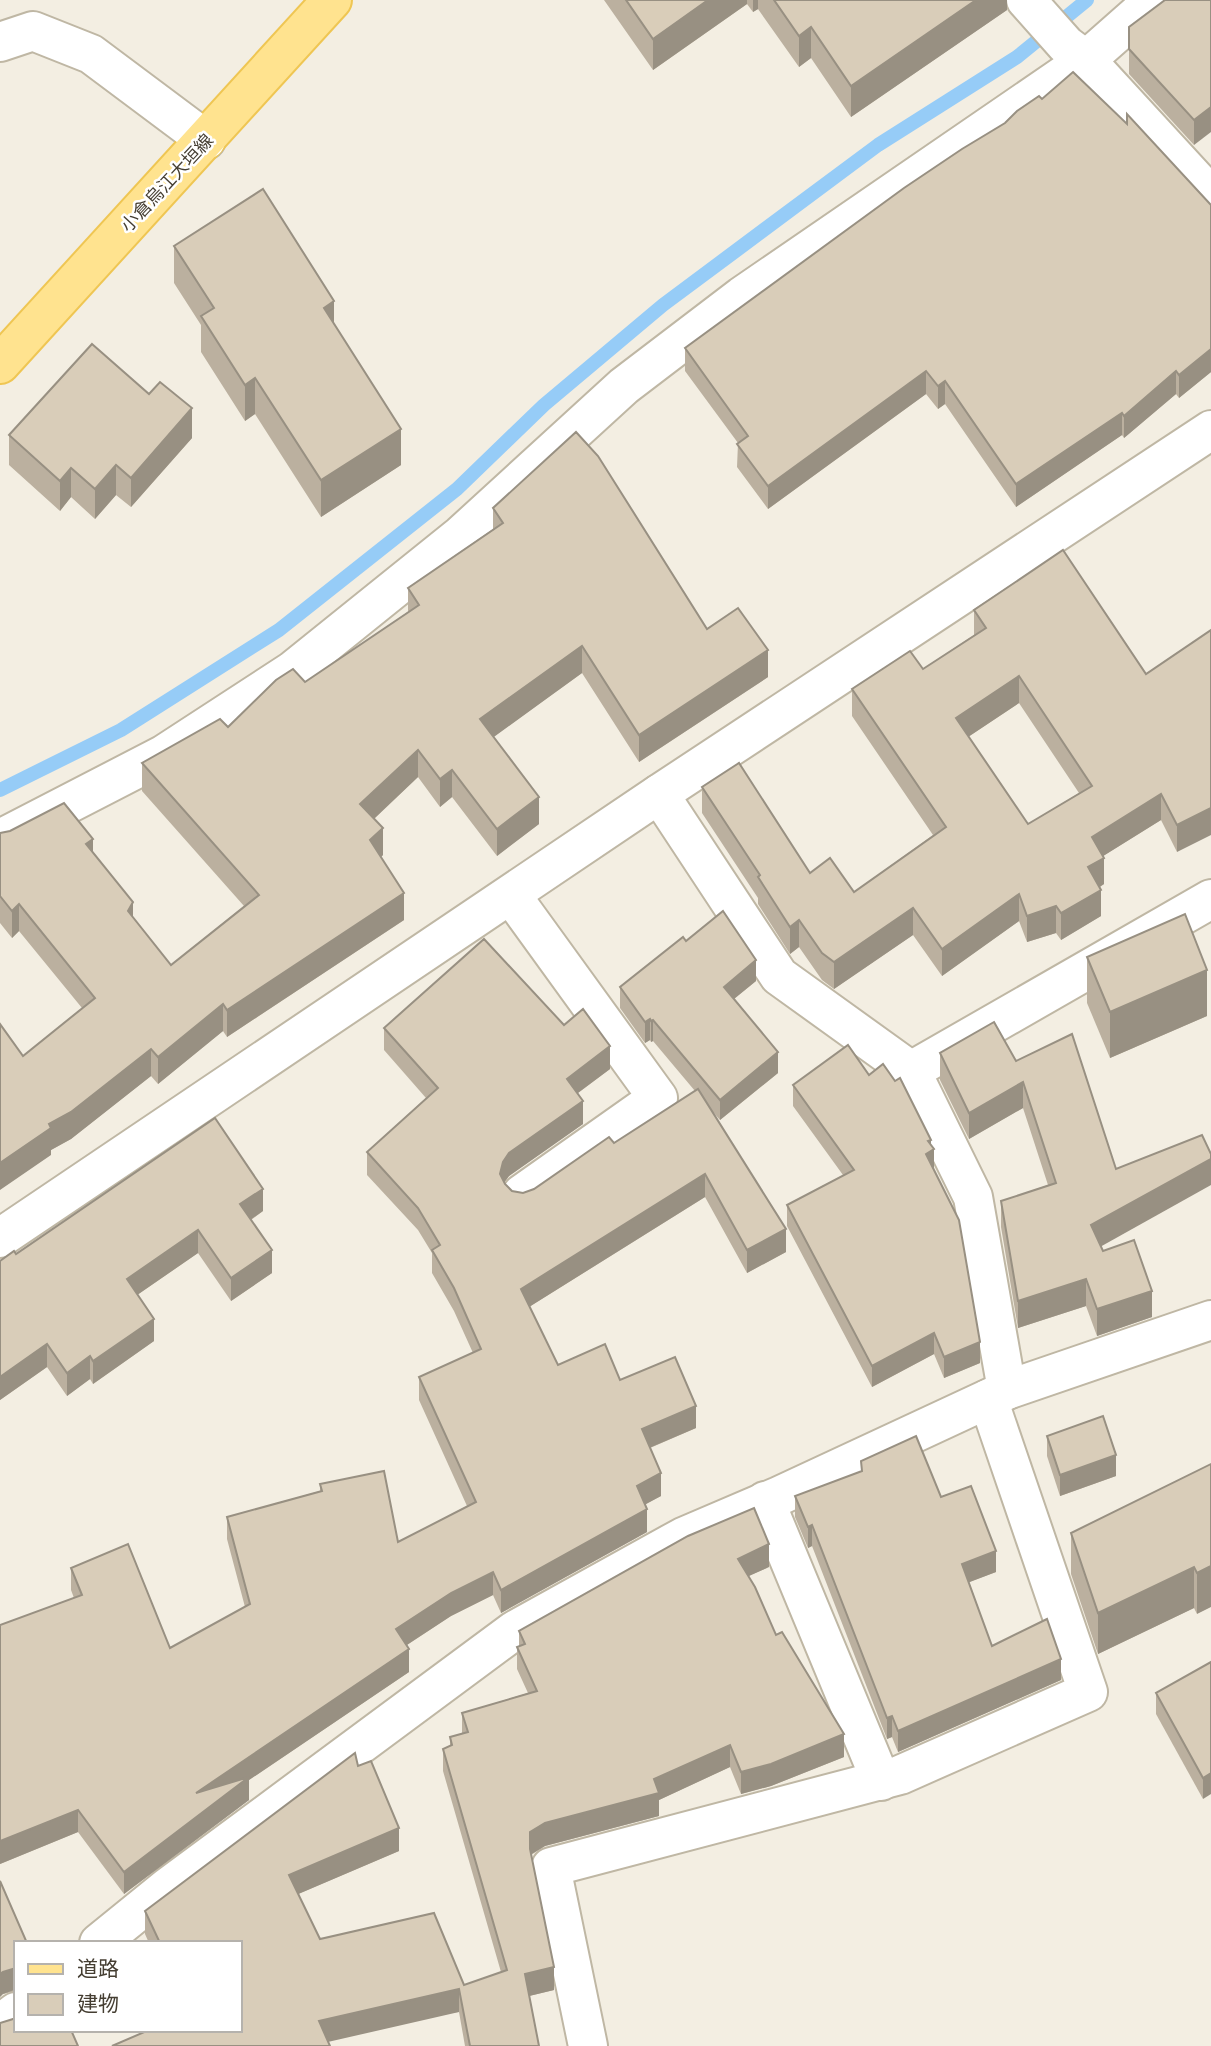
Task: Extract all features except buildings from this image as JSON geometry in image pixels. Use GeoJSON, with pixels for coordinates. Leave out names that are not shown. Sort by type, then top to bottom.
{"type":"FeatureCollection","features":[{"type":"Feature","properties":{"kind":"main road","name":"小倉烏江大垣線"},"geometry":{"type":"LineString","coordinates":[[0,364],[332,0]]}},
{"type":"Feature","properties":{"kind":"street"},"geometry":{"type":"LineString","coordinates":[[0,839],[163,755],[292,671],[461,535],[635,377],[1076,52],[1154,0]]}},
{"type":"Feature","properties":{"kind":"street"},"geometry":{"type":"LineString","coordinates":[[1033,7],[1211,196]]}},
{"type":"Feature","properties":{"kind":"street"},"geometry":{"type":"LineString","coordinates":[[0,43],[33,31],[91,54],[206,140]]}},
{"type":"Feature","properties":{"kind":"street"},"geometry":{"type":"LineString","coordinates":[[0,1238],[659,794],[1211,430]]}},
{"type":"Feature","properties":{"kind":"street"},"geometry":{"type":"LineString","coordinates":[[588,2046],[551,1867],[900,1775],[1088,1692],[998,1394],[973,1197],[911,1071],[779,976],[659,794]]}},
{"type":"Feature","properties":{"kind":"street"},"geometry":{"type":"LineString","coordinates":[[511,895],[659,1098],[522,1194]]}},
{"type":"Feature","properties":{"kind":"street"},"geometry":{"type":"LineString","coordinates":[[911,1071],[1207,914]]}},
{"type":"Feature","properties":{"kind":"street"},"geometry":{"type":"LineString","coordinates":[[102,1941],[168,1886],[515,1630],[683,1537],[998,1394],[1211,1320]]}},
{"type":"Feature","properties":{"kind":"street"},"geometry":{"type":"LineString","coordinates":[[765,1501],[881,1780]]}},
{"type":"Feature","properties":{"kind":"street"},"geometry":{"type":"LineString","coordinates":[[0,2024],[14,2013]]}},
{"type":"Feature","properties":{"kind":"waterway"},"geometry":{"type":"LineString","coordinates":[[0,790],[121,730],[279,630],[457,489],[544,405],[663,305],[878,145],[1017,57],[1087,0]]}}]}
